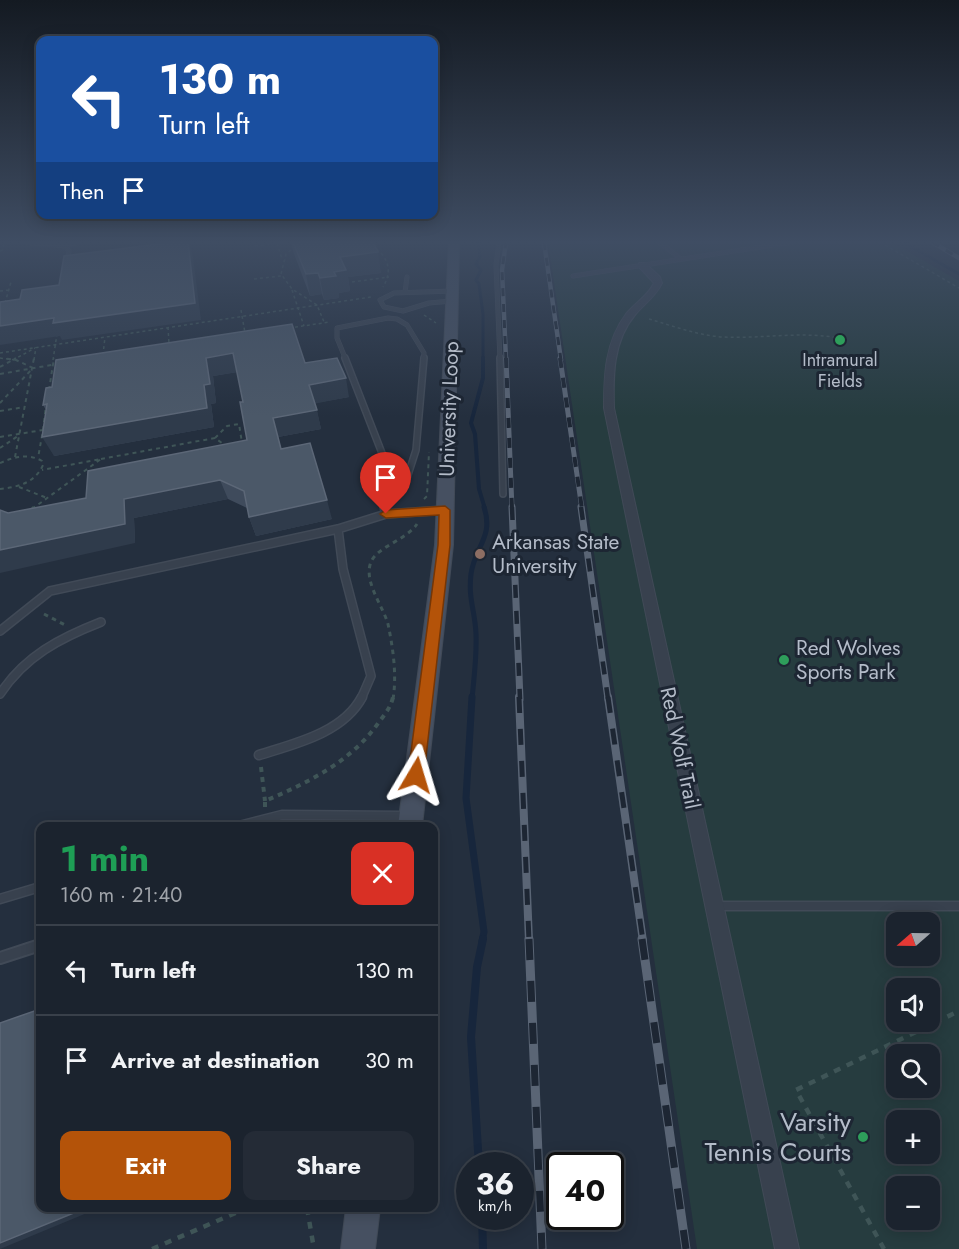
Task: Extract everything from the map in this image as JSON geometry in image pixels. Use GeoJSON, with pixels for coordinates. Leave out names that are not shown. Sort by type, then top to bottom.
{"type":"FeatureCollection","features":[{"type":"Feature","properties":{"kind":"street","name":"University Loop"},"geometry":{"type":"LineString","coordinates":[[411,821],[444,545],[448,300]]}},
{"type":"Feature","properties":{"kind":"street","name":"Red Wolf Trail"},"geometry":{"type":"LineString","coordinates":[[644,300],[628,316],[615,342],[608,385],[609,408],[787,1249]]}},
{"type":"Feature","properties":{"kind":"street"},"geometry":{"type":"LineString","coordinates":[[358,1249],[363,1212]]}},
{"type":"Feature","properties":{"kind":"lane"},"geometry":{"type":"LineString","coordinates":[[380,300],[381,304],[392,310],[403,311],[440,300]]}},
{"type":"Feature","properties":{"kind":"lane"},"geometry":{"type":"LineString","coordinates":[[497,300],[503,494]]}},
{"type":"Feature","properties":{"kind":"lane"},"geometry":{"type":"LineString","coordinates":[[385,511],[401,483],[407,478],[416,450],[424,353],[407,325],[397,319],[337,328],[337,338],[392,479],[401,483]]}},
{"type":"Feature","properties":{"kind":"lane"},"geometry":{"type":"LineString","coordinates":[[376,498],[376,492],[392,479]]}},
{"type":"Feature","properties":{"kind":"lane"},"geometry":{"type":"LineString","coordinates":[[0,631],[50,591],[338,529],[385,511],[445,510]]}},
{"type":"Feature","properties":{"kind":"lane"},"geometry":{"type":"LineString","coordinates":[[259,755],[311,738],[341,722],[360,701],[371,676],[343,569],[338,529]]}},
{"type":"Feature","properties":{"kind":"lane"},"geometry":{"type":"LineString","coordinates":[[0,694],[6,683],[40,651],[60,637],[101,622]]}},
{"type":"Feature","properties":{"kind":"lane"},"geometry":{"type":"LineString","coordinates":[[254,822],[282,814],[411,821]]}},
{"type":"Feature","properties":{"kind":"lane"},"geometry":{"type":"LineString","coordinates":[[0,899],[36,887]]}},
{"type":"Feature","properties":{"kind":"lane"},"geometry":{"type":"LineString","coordinates":[[714,906],[959,906]]}},
{"type":"Feature","properties":{"kind":"lane"},"geometry":{"type":"LineString","coordinates":[[0,958],[36,946]]}},
{"type":"Feature","properties":{"kind":"path"},"geometry":{"type":"LineString","coordinates":[[3,311],[6,300]]}},
{"type":"Feature","properties":{"kind":"path"},"geometry":{"type":"LineString","coordinates":[[296,300],[304,326]]}},
{"type":"Feature","properties":{"kind":"path"},"geometry":{"type":"LineString","coordinates":[[310,300],[317,305],[327,331]]}},
{"type":"Feature","properties":{"kind":"path"},"geometry":{"type":"LineString","coordinates":[[0,353],[347,300]]}},
{"type":"Feature","properties":{"kind":"path"},"geometry":{"type":"LineString","coordinates":[[436,332],[447,300]]}},
{"type":"Feature","properties":{"kind":"path"},"geometry":{"type":"LineString","coordinates":[[241,310],[246,335]]}},
{"type":"Feature","properties":{"kind":"path"},"geometry":{"type":"LineString","coordinates":[[649,319],[702,334],[729,337],[822,335],[840,338]]}},
{"type":"Feature","properties":{"kind":"path"},"geometry":{"type":"LineString","coordinates":[[281,329],[336,321]]}},
{"type":"Feature","properties":{"kind":"path"},"geometry":{"type":"LineString","coordinates":[[168,327],[169,346]]}},
{"type":"Feature","properties":{"kind":"path"},"geometry":{"type":"LineString","coordinates":[[48,393],[57,333]]}},
{"type":"Feature","properties":{"kind":"path"},"geometry":{"type":"LineString","coordinates":[[96,359],[103,357],[105,337]]}},
{"type":"Feature","properties":{"kind":"path"},"geometry":{"type":"LineString","coordinates":[[0,367],[36,347]]}},
{"type":"Feature","properties":{"kind":"path"},"geometry":{"type":"LineString","coordinates":[[15,457],[36,347]]}},
{"type":"Feature","properties":{"kind":"path"},"geometry":{"type":"LineString","coordinates":[[0,357],[16,360],[33,368]]}},
{"type":"Feature","properties":{"kind":"path"},"geometry":{"type":"LineString","coordinates":[[0,374],[62,363]]}},
{"type":"Feature","properties":{"kind":"path"},"geometry":{"type":"LineString","coordinates":[[0,403],[33,368]]}},
{"type":"Feature","properties":{"kind":"path"},"geometry":{"type":"LineString","coordinates":[[50,382],[55,378]]}},
{"type":"Feature","properties":{"kind":"path"},"geometry":{"type":"LineString","coordinates":[[38,458],[46,404]]}},
{"type":"Feature","properties":{"kind":"path"},"geometry":{"type":"LineString","coordinates":[[0,411],[25,407]]}},
{"type":"Feature","properties":{"kind":"path"},"geometry":{"type":"LineString","coordinates":[[0,489],[18,487],[33,479],[42,470],[215,438],[227,426],[239,423],[243,445],[236,446]]}},
{"type":"Feature","properties":{"kind":"path"},"geometry":{"type":"LineString","coordinates":[[0,437],[42,430]]}},
{"type":"Feature","properties":{"kind":"path"},"geometry":{"type":"LineString","coordinates":[[0,448],[21,434]]}},
{"type":"Feature","properties":{"kind":"path"},"geometry":{"type":"LineString","coordinates":[[215,438],[219,443],[229,447]]}},
{"type":"Feature","properties":{"kind":"path"},"geometry":{"type":"LineString","coordinates":[[265,801],[305,784],[342,761],[370,737],[392,703],[394,673],[389,624],[369,575],[370,561],[374,555],[413,532],[417,525],[419,505],[427,496],[429,444]]}},
{"type":"Feature","properties":{"kind":"path"},"geometry":{"type":"LineString","coordinates":[[0,463],[15,457],[38,458],[42,461],[42,470]]}},
{"type":"Feature","properties":{"kind":"path"},"geometry":{"type":"LineString","coordinates":[[25,514],[101,459]]}},
{"type":"Feature","properties":{"kind":"path"},"geometry":{"type":"LineString","coordinates":[[18,487],[48,498]]}},
{"type":"Feature","properties":{"kind":"path"},"geometry":{"type":"LineString","coordinates":[[44,614],[69,627]]}},
{"type":"Feature","properties":{"kind":"path"},"geometry":{"type":"LineString","coordinates":[[259,755],[266,819]]}},
{"type":"Feature","properties":{"kind":"path"},"geometry":{"type":"LineString","coordinates":[[884,1249],[796,1090],[959,1011]]}},
{"type":"Feature","properties":{"kind":"path"},"geometry":{"type":"LineString","coordinates":[[152,1249],[238,1212]]}},
{"type":"Feature","properties":{"kind":"path"},"geometry":{"type":"LineString","coordinates":[[308,1212],[314,1249]]}},
{"type":"Feature","properties":{"kind":"green space","name":"Red Wolves Sports Park"},"geometry":{"type":"Polygon","coordinates":[[[557,300],[959,300],[959,1249],[697,1249],[557,300]]]}},
{"type":"Feature","properties":{"kind":"building"},"geometry":{"type":"Polygon","coordinates":[[[195,300],[195,303],[53,323],[54,318],[0,326],[0,302],[195,300]]]}},
{"type":"Feature","properties":{"kind":"building"},"geometry":{"type":"Polygon","coordinates":[[[292,324],[305,363],[337,358],[346,378],[309,385],[317,410],[273,418],[281,449],[310,443],[327,500],[249,517],[244,491],[220,480],[124,499],[125,524],[0,550],[0,510],[8,513],[86,498],[88,471],[247,440],[240,402],[243,402],[233,353],[206,358],[210,384],[204,385],[207,408],[42,437],[47,404],[43,405],[46,388],[52,387],[56,360],[292,324]]]}},
{"type":"Feature","properties":{"kind":"building"},"geometry":{"type":"Polygon","coordinates":[[[36,1010],[36,1212],[76,1212],[0,1243],[0,1023],[36,1010]]]}},
{"type":"Feature","properties":{"kind":"waterway"},"geometry":{"type":"LineString","coordinates":[[481,300],[483,378],[471,423],[475,434],[479,489],[485,509]]}},
{"type":"Feature","properties":{"kind":"waterway"},"geometry":{"type":"LineString","coordinates":[[472,699],[476,642],[470,583],[473,564],[487,526],[484,507]]}},
{"type":"Feature","properties":{"kind":"waterway"},"geometry":{"type":"LineString","coordinates":[[472,697],[466,798],[484,932],[482,941]]}},
{"type":"Feature","properties":{"kind":"waterway"},"geometry":{"type":"LineString","coordinates":[[478,1152],[471,1037],[477,967],[483,939]]}},
{"type":"Feature","properties":{"kind":"waterway"},"geometry":{"type":"LineString","coordinates":[[482,1230],[483,1249]]}},
{"type":"Feature","properties":{"kind":"railway"},"geometry":{"type":"LineString","coordinates":[[503,300],[506,360]]}},
{"type":"Feature","properties":{"kind":"railway"},"geometry":{"type":"LineString","coordinates":[[552,300],[561,360]]}},
{"type":"Feature","properties":{"kind":"railway"},"geometry":{"type":"LineString","coordinates":[[506,358],[512,509]]}},
{"type":"Feature","properties":{"kind":"railway"},"geometry":{"type":"LineString","coordinates":[[560,358],[582,509]]}},
{"type":"Feature","properties":{"kind":"railway"},"geometry":{"type":"LineString","coordinates":[[512,507],[520,699]]}},
{"type":"Feature","properties":{"kind":"railway"},"geometry":{"type":"LineString","coordinates":[[581,507],[608,699]]}},
{"type":"Feature","properties":{"kind":"railway"},"geometry":{"type":"LineString","coordinates":[[519,697],[529,941]]}},
{"type":"Feature","properties":{"kind":"railway"},"geometry":{"type":"LineString","coordinates":[[608,697],[643,941]]}},
{"type":"Feature","properties":{"kind":"railway"},"geometry":{"type":"LineString","coordinates":[[529,939],[542,1249]]}},
{"type":"Feature","properties":{"kind":"railway"},"geometry":{"type":"LineString","coordinates":[[642,939],[686,1249]]}},
{"type":"Feature","properties":{"kind":"place","name":"Intramural Fields"},"geometry":{"type":"Point","coordinates":[840,340]}},
{"type":"Feature","properties":{"kind":"place","name":"Arkansas State University"},"geometry":{"type":"Point","coordinates":[480,554]}},
{"type":"Feature","properties":{"kind":"place","name":"Red Wolves Sports Park"},"geometry":{"type":"Point","coordinates":[784,660]}},
{"type":"Feature","properties":{"kind":"place","name":"Varsity Tennis Courts"},"geometry":{"type":"Point","coordinates":[863,1137]}},
{"type":"Feature","properties":{"kind":"route"},"geometry":{"type":"LineString","coordinates":[[386,514],[445,510],[444,545],[416,775]]}}]}
